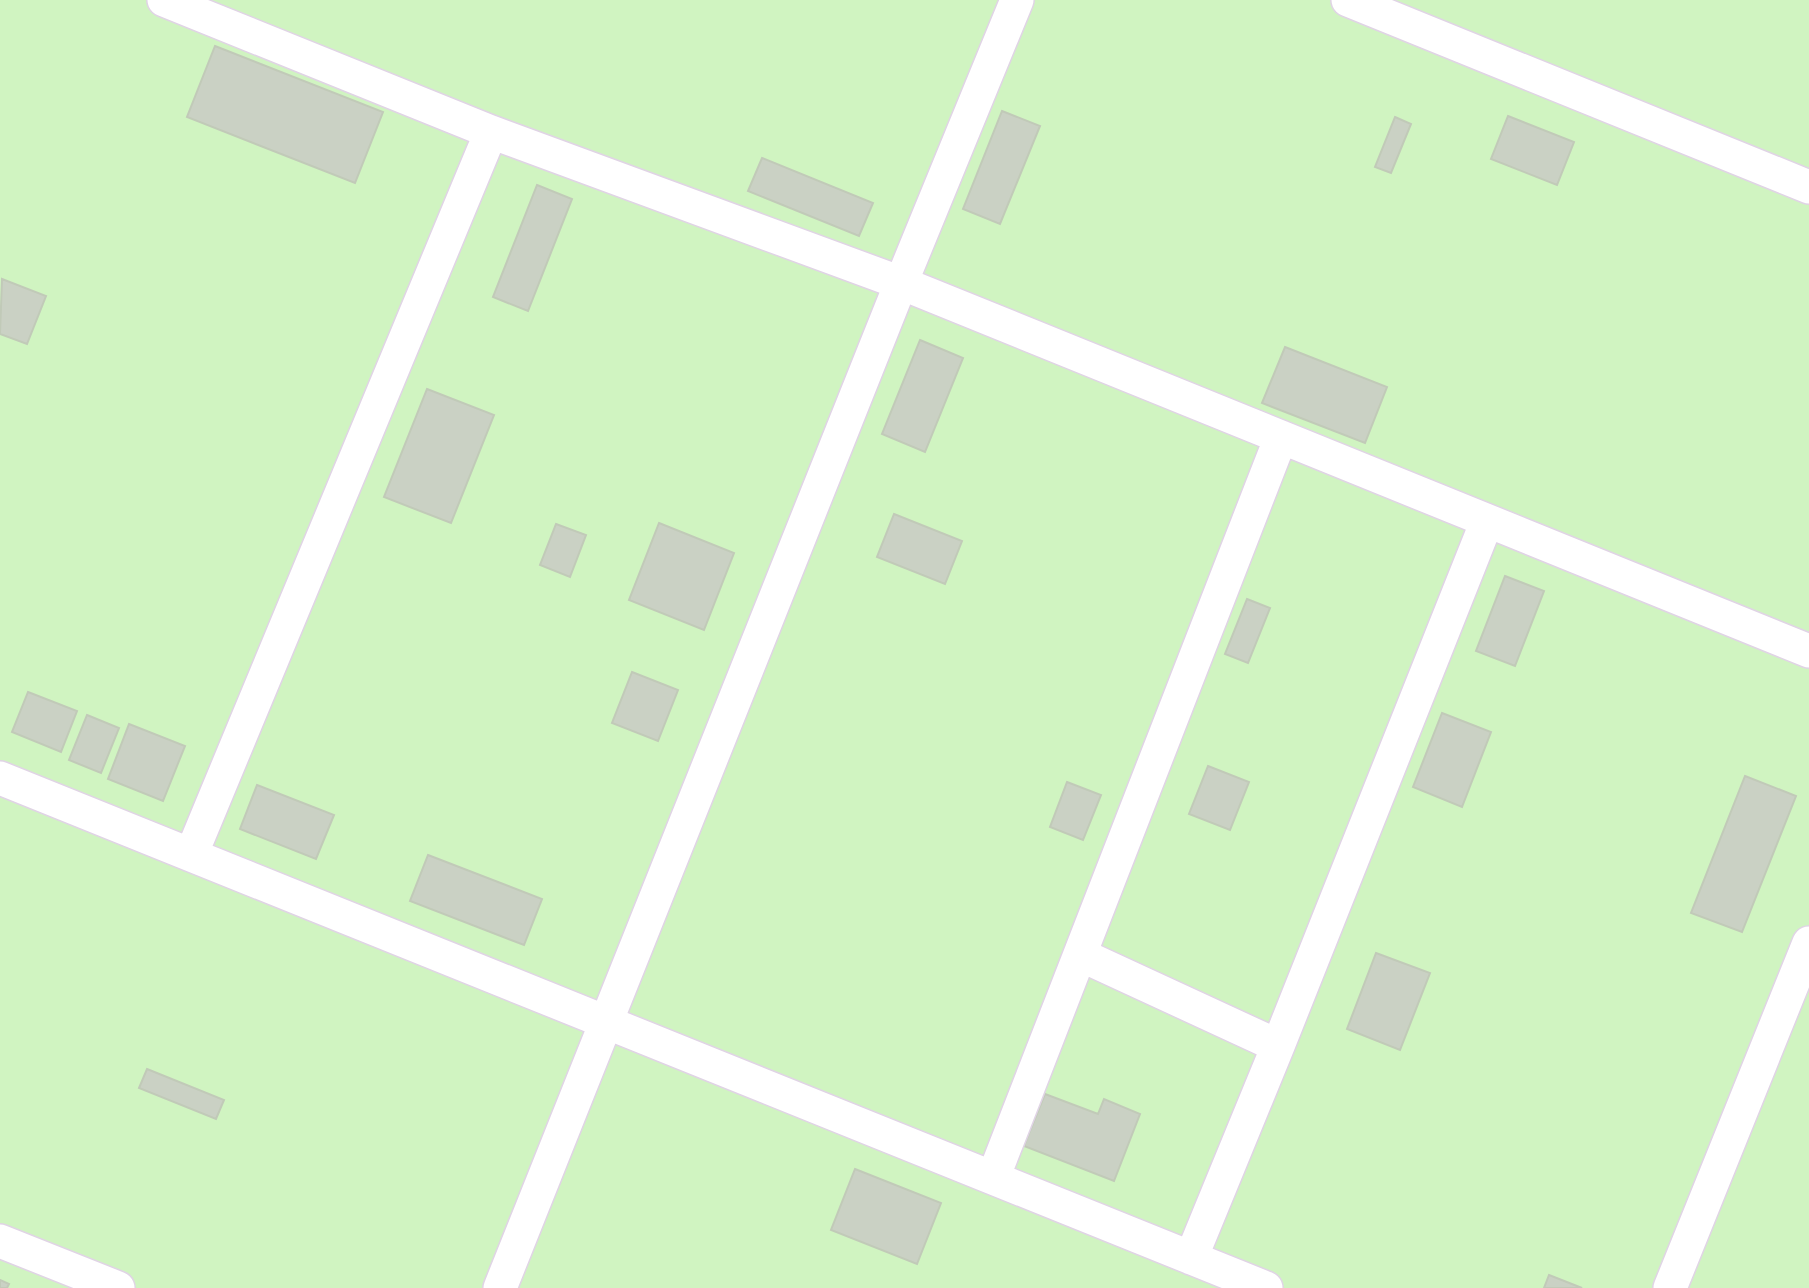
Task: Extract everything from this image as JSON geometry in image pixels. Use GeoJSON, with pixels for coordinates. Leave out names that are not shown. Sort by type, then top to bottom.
{"type":"FeatureCollection","features":[{"type":"Feature","properties":{"kind":"street"},"geometry":{"type":"LineString","coordinates":[[164,0],[491,132],[901,283],[1809,651]]}},
{"type":"Feature","properties":{"kind":"street"},"geometry":{"type":"LineString","coordinates":[[500,1288],[901,283],[1017,0]]}},
{"type":"Feature","properties":{"kind":"street"},"geometry":{"type":"LineString","coordinates":[[1348,0],[1809,187]]}},
{"type":"Feature","properties":{"kind":"street"},"geometry":{"type":"LineString","coordinates":[[191,855],[491,132]]}},
{"type":"Feature","properties":{"kind":"street"},"geometry":{"type":"LineString","coordinates":[[993,1178],[1281,437]]}},
{"type":"Feature","properties":{"kind":"street"},"geometry":{"type":"LineString","coordinates":[[1191,1258],[1279,1046],[1487,521]]}},
{"type":"Feature","properties":{"kind":"street"},"geometry":{"type":"LineString","coordinates":[[0,778],[1266,1288]]}},
{"type":"Feature","properties":{"kind":"street"},"geometry":{"type":"LineString","coordinates":[[1670,1288],[1809,943]]}},
{"type":"Feature","properties":{"kind":"street"},"geometry":{"type":"LineString","coordinates":[[1081,955],[1279,1046]]}},
{"type":"Feature","properties":{"kind":"street"},"geometry":{"type":"LineString","coordinates":[[0,1241],[118,1288]]}},
{"type":"Feature","properties":{"kind":"sand"},"geometry":{"type":"Polygon","coordinates":[[[0,0],[1809,0],[1809,1288],[0,1288],[0,0]]]}},
{"type":"Feature","properties":{"kind":"building"},"geometry":{"type":"Polygon","coordinates":[[[215,46],[383,112],[355,183],[187,117],[215,46]]]}},
{"type":"Feature","properties":{"kind":"building"},"geometry":{"type":"Polygon","coordinates":[[[1002,111],[1040,126],[1000,224],[963,209],[1002,111]]]}},
{"type":"Feature","properties":{"kind":"building"},"geometry":{"type":"Polygon","coordinates":[[[1508,116],[1574,142],[1557,185],[1491,159],[1508,116]]]}},
{"type":"Feature","properties":{"kind":"building"},"geometry":{"type":"Polygon","coordinates":[[[1395,117],[1411,124],[1391,173],[1375,167],[1395,117]]]}},
{"type":"Feature","properties":{"kind":"building"},"geometry":{"type":"Polygon","coordinates":[[[762,158],[873,203],[859,236],[748,191],[762,158]]]}},
{"type":"Feature","properties":{"kind":"building"},"geometry":{"type":"Polygon","coordinates":[[[537,185],[572,199],[528,311],[493,297],[537,185]]]}},
{"type":"Feature","properties":{"kind":"building"},"geometry":{"type":"Polygon","coordinates":[[[2,279],[46,296],[27,344],[0,334],[2,279]]]}},
{"type":"Feature","properties":{"kind":"building"},"geometry":{"type":"Polygon","coordinates":[[[920,340],[963,358],[925,452],[882,434],[920,340]]]}},
{"type":"Feature","properties":{"kind":"building"},"geometry":{"type":"Polygon","coordinates":[[[1285,347],[1387,387],[1365,443],[1262,403],[1285,347]]]}},
{"type":"Feature","properties":{"kind":"building"},"geometry":{"type":"Polygon","coordinates":[[[427,389],[494,415],[451,523],[384,497],[427,389]]]}},
{"type":"Feature","properties":{"kind":"building"},"geometry":{"type":"Polygon","coordinates":[[[894,514],[962,541],[945,584],[877,557],[894,514]]]}},
{"type":"Feature","properties":{"kind":"building"},"geometry":{"type":"Polygon","coordinates":[[[659,523],[734,553],[704,630],[629,600],[659,523]]]}},
{"type":"Feature","properties":{"kind":"building"},"geometry":{"type":"Polygon","coordinates":[[[556,524],[586,535],[570,577],[540,565],[556,524]]]}},
{"type":"Feature","properties":{"kind":"building"},"geometry":{"type":"Polygon","coordinates":[[[1505,576],[1544,591],[1515,666],[1476,651],[1505,576]]]}},
{"type":"Feature","properties":{"kind":"building"},"geometry":{"type":"Polygon","coordinates":[[[1247,599],[1270,608],[1248,663],[1225,654],[1247,599]]]}},
{"type":"Feature","properties":{"kind":"building"},"geometry":{"type":"Polygon","coordinates":[[[632,672],[678,690],[658,741],[612,723],[632,672]]]}},
{"type":"Feature","properties":{"kind":"building"},"geometry":{"type":"Polygon","coordinates":[[[28,692],[77,711],[61,752],[12,732],[28,692]]]}},
{"type":"Feature","properties":{"kind":"building"},"geometry":{"type":"Polygon","coordinates":[[[1442,713],[1491,732],[1462,807],[1413,787],[1442,713]]]}},
{"type":"Feature","properties":{"kind":"building"},"geometry":{"type":"Polygon","coordinates":[[[87,715],[119,728],[101,773],[69,760],[87,715]]]}},
{"type":"Feature","properties":{"kind":"building"},"geometry":{"type":"Polygon","coordinates":[[[129,724],[185,746],[163,801],[108,779],[129,724]]]}},
{"type":"Feature","properties":{"kind":"building"},"geometry":{"type":"Polygon","coordinates":[[[1208,766],[1249,782],[1230,830],[1189,814],[1208,766]]]}},
{"type":"Feature","properties":{"kind":"building"},"geometry":{"type":"Polygon","coordinates":[[[1745,776],[1796,796],[1742,932],[1691,913],[1745,776]]]}},
{"type":"Feature","properties":{"kind":"building"},"geometry":{"type":"Polygon","coordinates":[[[1067,782],[1101,795],[1083,840],[1050,827],[1067,782]]]}},
{"type":"Feature","properties":{"kind":"building"},"geometry":{"type":"Polygon","coordinates":[[[257,785],[334,815],[316,859],[240,829],[257,785]]]}},
{"type":"Feature","properties":{"kind":"building"},"geometry":{"type":"Polygon","coordinates":[[[428,855],[542,899],[524,945],[410,901],[428,855]]]}},
{"type":"Feature","properties":{"kind":"building"},"geometry":{"type":"Polygon","coordinates":[[[1376,953],[1430,973],[1400,1050],[1347,1029],[1376,953]]]}},
{"type":"Feature","properties":{"kind":"building"},"geometry":{"type":"Polygon","coordinates":[[[147,1069],[224,1100],[216,1119],[139,1088],[147,1069]]]}},
{"type":"Feature","properties":{"kind":"building"},"geometry":{"type":"Polygon","coordinates":[[[1045,1094],[1098,1114],[1104,1099],[1140,1114],[1114,1181],[1024,1146],[1045,1094]]]}},
{"type":"Feature","properties":{"kind":"building"},"geometry":{"type":"Polygon","coordinates":[[[855,1169],[941,1203],[917,1264],[831,1230],[855,1169]]]}},
{"type":"Feature","properties":{"kind":"building"},"geometry":{"type":"Polygon","coordinates":[[[1549,1275],[1582,1288],[1544,1288],[1549,1275]]]}},
{"type":"Feature","properties":{"kind":"building"},"geometry":{"type":"Polygon","coordinates":[[[0,1280],[9,1284],[7,1288],[0,1288],[0,1280]]]}}]}
